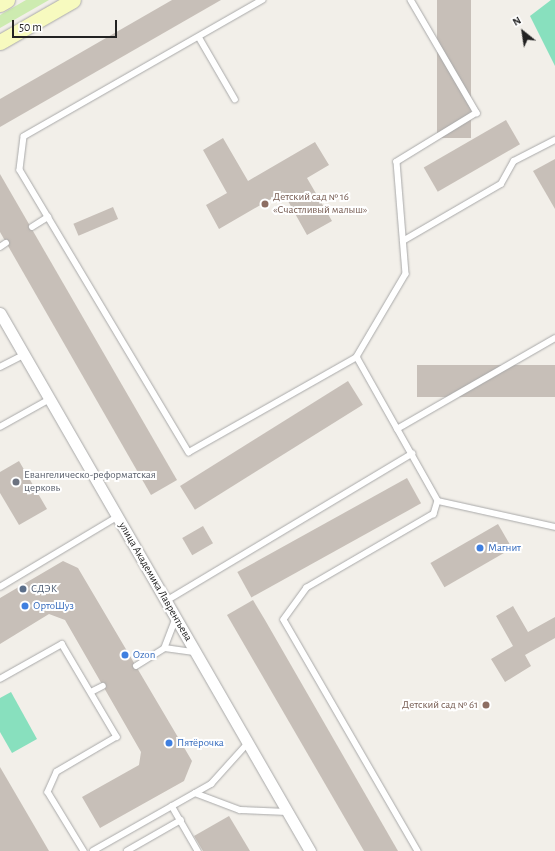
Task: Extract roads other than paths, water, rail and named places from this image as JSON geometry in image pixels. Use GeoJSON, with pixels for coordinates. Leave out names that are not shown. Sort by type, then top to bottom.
{"type":"FeatureCollection","features":[{"type":"Feature","properties":{"kind":"main road"},"geometry":{"type":"LineString","coordinates":[[0,4],[7,0]]}},
{"type":"Feature","properties":{"kind":"main road"},"geometry":{"type":"LineString","coordinates":[[0,42],[73,0]]}},
{"type":"Feature","properties":{"kind":"street","name":"улица Академика Лаврентьева"},"geometry":{"type":"LineString","coordinates":[[0,313],[310,851]]}},
{"type":"Feature","properties":{"kind":"lane"},"geometry":{"type":"LineString","coordinates":[[263,0],[24,137],[20,170],[189,452],[357,357],[406,274],[397,162],[476,113],[411,0]]}},
{"type":"Feature","properties":{"kind":"lane"},"geometry":{"type":"LineString","coordinates":[[199,37],[235,99]]}},
{"type":"Feature","properties":{"kind":"lane"},"geometry":{"type":"LineString","coordinates":[[403,241],[500,184],[514,161],[555,140]]}},
{"type":"Feature","properties":{"kind":"lane"},"geometry":{"type":"LineString","coordinates":[[32,227],[48,217]]}},
{"type":"Feature","properties":{"kind":"lane"},"geometry":{"type":"LineString","coordinates":[[0,246],[6,243]]}},
{"type":"Feature","properties":{"kind":"lane"},"geometry":{"type":"LineString","coordinates":[[398,429],[555,338]]}},
{"type":"Feature","properties":{"kind":"lane"},"geometry":{"type":"LineString","coordinates":[[0,367],[24,355]]}},
{"type":"Feature","properties":{"kind":"lane"},"geometry":{"type":"LineString","coordinates":[[357,357],[438,501],[434,514],[307,588],[284,620],[418,851]]}},
{"type":"Feature","properties":{"kind":"lane"},"geometry":{"type":"LineString","coordinates":[[0,427],[50,399]]}},
{"type":"Feature","properties":{"kind":"lane"},"geometry":{"type":"LineString","coordinates":[[166,601],[412,454]]}},
{"type":"Feature","properties":{"kind":"lane"},"geometry":{"type":"LineString","coordinates":[[438,501],[555,527]]}},
{"type":"Feature","properties":{"kind":"lane"},"geometry":{"type":"LineString","coordinates":[[0,587],[117,516]]}},
{"type":"Feature","properties":{"kind":"lane"},"geometry":{"type":"LineString","coordinates":[[136,666],[164,648],[177,619]]}},
{"type":"Feature","properties":{"kind":"lane"},"geometry":{"type":"LineString","coordinates":[[0,679],[62,644],[117,738],[57,772],[48,792],[84,851]]}},
{"type":"Feature","properties":{"kind":"lane"},"geometry":{"type":"LineString","coordinates":[[164,648],[196,652]]}},
{"type":"Feature","properties":{"kind":"lane"},"geometry":{"type":"LineString","coordinates":[[91,692],[103,686]]}},
{"type":"Feature","properties":{"kind":"lane"},"geometry":{"type":"LineString","coordinates":[[93,851],[211,784],[248,743]]}},
{"type":"Feature","properties":{"kind":"lane"},"geometry":{"type":"LineString","coordinates":[[195,793],[240,810],[288,812]]}},
{"type":"Feature","properties":{"kind":"lane"},"geometry":{"type":"LineString","coordinates":[[172,806],[198,851]]}},
{"type":"Feature","properties":{"kind":"lane"},"geometry":{"type":"LineString","coordinates":[[127,851],[181,820]]}},
{"type":"Feature","properties":{"kind":"place","name":"Детский сад № 16 «Счастливый малыш»"},"geometry":{"type":"Point","coordinates":[265,204]}},
{"type":"Feature","properties":{"kind":"place","name":"Евангелическо-реформатская церковь"},"geometry":{"type":"Point","coordinates":[16,482]}},
{"type":"Feature","properties":{"kind":"place","name":"Магнит"},"geometry":{"type":"Point","coordinates":[480,548]}},
{"type":"Feature","properties":{"kind":"place","name":"СДЭК"},"geometry":{"type":"Point","coordinates":[23,589]}},
{"type":"Feature","properties":{"kind":"place","name":"ОртоШуз"},"geometry":{"type":"Point","coordinates":[25,606]}},
{"type":"Feature","properties":{"kind":"place","name":"Ozon"},"geometry":{"type":"Point","coordinates":[125,655]}},
{"type":"Feature","properties":{"kind":"place","name":"Детский сад № 61"},"geometry":{"type":"Point","coordinates":[486,705]}},
{"type":"Feature","properties":{"kind":"place","name":"Пятёрочка"},"geometry":{"type":"Point","coordinates":[169,743]}}]}
